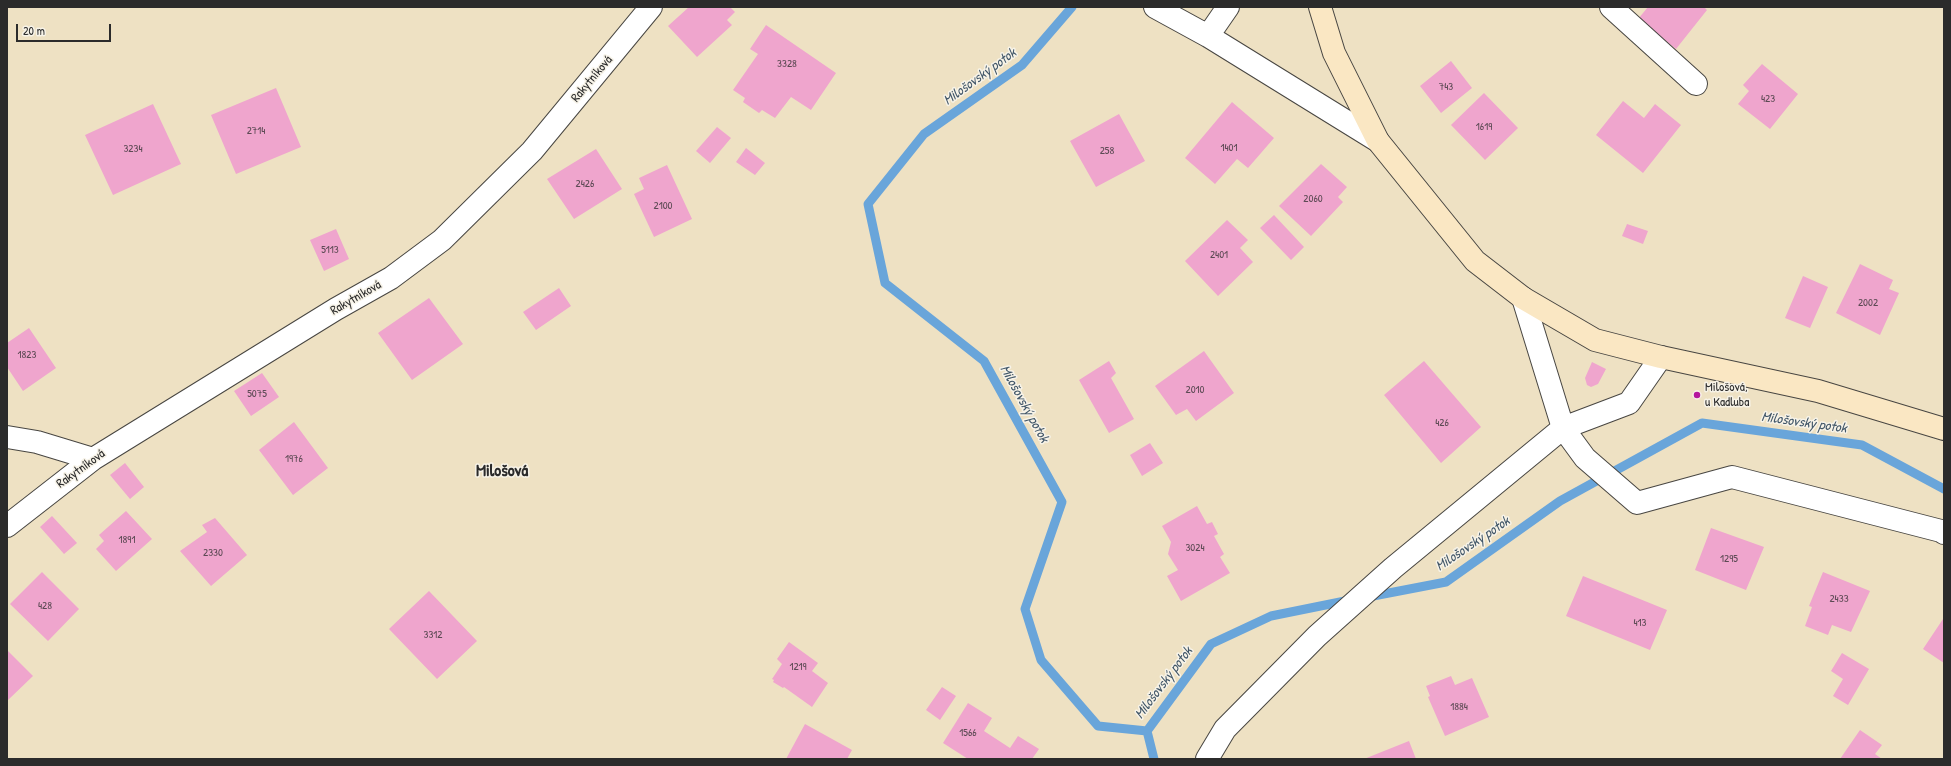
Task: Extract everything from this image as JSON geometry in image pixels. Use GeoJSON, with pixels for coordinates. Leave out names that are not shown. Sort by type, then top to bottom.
{"type":"FeatureCollection","features":[{"type":"Feature","properties":{"kind":"street","name":"Rakytníková"},"geometry":{"type":"LineString","coordinates":[[7,526],[93,458],[336,309],[391,278],[442,240],[532,151],[651,7]]}},
{"type":"Feature","properties":{"kind":"street"},"geometry":{"type":"LineString","coordinates":[[1155,7],[1208,36],[1378,140]]}},
{"type":"Feature","properties":{"kind":"street"},"geometry":{"type":"LineString","coordinates":[[1208,36],[1228,7]]}},
{"type":"Feature","properties":{"kind":"street"},"geometry":{"type":"LineString","coordinates":[[1320,7],[1334,53],[1378,140],[1475,261],[1523,298],[1595,340],[1661,357],[1818,391],[1944,429]]}},
{"type":"Feature","properties":{"kind":"street"},"geometry":{"type":"LineString","coordinates":[[1610,7],[1696,84]]}},
{"type":"Feature","properties":{"kind":"street"},"geometry":{"type":"LineString","coordinates":[[1523,298],[1563,428],[1585,458],[1637,503],[1732,477],[1941,531],[1944,534]]}},
{"type":"Feature","properties":{"kind":"street"},"geometry":{"type":"LineString","coordinates":[[1207,759],[1225,729],[1317,636],[1394,568],[1563,428],[1629,403],[1661,357]]}},
{"type":"Feature","properties":{"kind":"street"},"geometry":{"type":"LineString","coordinates":[[7,437],[37,442],[93,458]]}},
{"type":"Feature","properties":{"kind":"building"},"geometry":{"type":"Polygon","coordinates":[[[689,7],[730,7],[735,12],[727,20],[732,25],[697,57],[668,26],[689,7]]]}},
{"type":"Feature","properties":{"kind":"building"},"geometry":{"type":"Polygon","coordinates":[[[1648,7],[1704,7],[1707,10],[1676,49],[1638,19],[1648,7]]]}},
{"type":"Feature","properties":{"kind":"building"},"geometry":{"type":"Polygon","coordinates":[[[766,25],[836,73],[811,110],[791,97],[775,118],[762,110],[759,113],[743,102],[745,98],[733,90],[758,54],[750,49],[766,25]]]}},
{"type":"Feature","properties":{"kind":"building"},"geometry":{"type":"Polygon","coordinates":[[[1451,61],[1472,88],[1441,113],[1420,86],[1451,61]]]}},
{"type":"Feature","properties":{"kind":"building"},"geometry":{"type":"Polygon","coordinates":[[[1762,64],[1798,94],[1770,129],[1738,104],[1749,91],[1743,85],[1762,64]]]}},
{"type":"Feature","properties":{"kind":"building"},"geometry":{"type":"Polygon","coordinates":[[[276,88],[301,147],[236,174],[211,115],[276,88]]]}},
{"type":"Feature","properties":{"kind":"building"},"geometry":{"type":"Polygon","coordinates":[[[1484,93],[1518,128],[1485,160],[1451,125],[1484,93]]]}},
{"type":"Feature","properties":{"kind":"building"},"geometry":{"type":"Polygon","coordinates":[[[1623,101],[1644,118],[1655,104],[1681,125],[1643,173],[1596,135],[1623,101]]]}},
{"type":"Feature","properties":{"kind":"building"},"geometry":{"type":"Polygon","coordinates":[[[1232,102],[1274,138],[1248,168],[1237,159],[1215,184],[1185,158],[1232,102]]]}},
{"type":"Feature","properties":{"kind":"building"},"geometry":{"type":"Polygon","coordinates":[[[153,104],[181,164],[113,195],[85,135],[153,104]]]}},
{"type":"Feature","properties":{"kind":"building"},"geometry":{"type":"Polygon","coordinates":[[[1119,114],[1145,161],[1096,187],[1070,141],[1119,114]]]}},
{"type":"Feature","properties":{"kind":"building"},"geometry":{"type":"Polygon","coordinates":[[[717,127],[731,138],[710,163],[696,151],[717,127]]]}},
{"type":"Feature","properties":{"kind":"building"},"geometry":{"type":"Polygon","coordinates":[[[746,148],[765,163],[755,175],[736,162],[746,148]]]}},
{"type":"Feature","properties":{"kind":"building"},"geometry":{"type":"Polygon","coordinates":[[[596,149],[622,189],[574,219],[547,179],[596,149]]]}},
{"type":"Feature","properties":{"kind":"building"},"geometry":{"type":"Polygon","coordinates":[[[1321,164],[1347,187],[1338,197],[1343,202],[1311,236],[1279,206],[1321,164]]]}},
{"type":"Feature","properties":{"kind":"building"},"geometry":{"type":"Polygon","coordinates":[[[667,165],[692,219],[654,237],[634,194],[644,189],[639,178],[667,165]]]}},
{"type":"Feature","properties":{"kind":"building"},"geometry":{"type":"Polygon","coordinates":[[[1274,215],[1304,247],[1291,260],[1260,228],[1274,215]]]}},
{"type":"Feature","properties":{"kind":"building"},"geometry":{"type":"Polygon","coordinates":[[[1227,220],[1248,240],[1240,248],[1253,262],[1218,296],[1185,261],[1227,220]]]}},
{"type":"Feature","properties":{"kind":"building"},"geometry":{"type":"Polygon","coordinates":[[[1627,224],[1648,231],[1643,244],[1622,236],[1627,224]]]}},
{"type":"Feature","properties":{"kind":"building"},"geometry":{"type":"Polygon","coordinates":[[[336,229],[349,259],[324,271],[310,240],[336,229]]]}},
{"type":"Feature","properties":{"kind":"building"},"geometry":{"type":"Polygon","coordinates":[[[1860,264],[1893,280],[1889,289],[1899,293],[1880,335],[1836,313],[1860,264]]]}},
{"type":"Feature","properties":{"kind":"building"},"geometry":{"type":"Polygon","coordinates":[[[1803,276],[1828,287],[1810,328],[1785,318],[1803,276]]]}},
{"type":"Feature","properties":{"kind":"building"},"geometry":{"type":"Polygon","coordinates":[[[559,288],[571,306],[536,330],[523,312],[559,288]]]}},
{"type":"Feature","properties":{"kind":"building"},"geometry":{"type":"Polygon","coordinates":[[[429,298],[463,344],[412,380],[378,333],[429,298]]]}},
{"type":"Feature","properties":{"kind":"building"},"geometry":{"type":"Polygon","coordinates":[[[29,328],[56,368],[23,391],[7,367],[7,343],[29,328]]]}},
{"type":"Feature","properties":{"kind":"building"},"geometry":{"type":"Polygon","coordinates":[[[1204,351],[1234,393],[1196,421],[1187,409],[1176,415],[1155,386],[1204,351]]]}},
{"type":"Feature","properties":{"kind":"building"},"geometry":{"type":"Polygon","coordinates":[[[1109,361],[1116,373],[1111,378],[1134,419],[1109,433],[1079,380],[1109,361]]]}},
{"type":"Feature","properties":{"kind":"building"},"geometry":{"type":"Polygon","coordinates":[[[1424,361],[1481,427],[1441,463],[1384,395],[1424,361]]]}},
{"type":"Feature","properties":{"kind":"building"},"geometry":{"type":"Polygon","coordinates":[[[1592,362],[1606,369],[1598,384],[1591,387],[1587,385],[1585,378],[1592,362]]]}},
{"type":"Feature","properties":{"kind":"building"},"geometry":{"type":"Polygon","coordinates":[[[262,373],[279,397],[251,416],[234,391],[262,373]]]}},
{"type":"Feature","properties":{"kind":"building"},"geometry":{"type":"Polygon","coordinates":[[[294,422],[328,468],[293,495],[259,450],[294,422]]]}},
{"type":"Feature","properties":{"kind":"building"},"geometry":{"type":"Polygon","coordinates":[[[1150,443],[1163,463],[1142,476],[1130,455],[1150,443]]]}},
{"type":"Feature","properties":{"kind":"building"},"geometry":{"type":"Polygon","coordinates":[[[125,463],[144,487],[130,499],[110,475],[125,463]]]}},
{"type":"Feature","properties":{"kind":"building"},"geometry":{"type":"Polygon","coordinates":[[[1197,506],[1207,524],[1212,522],[1218,534],[1214,536],[1224,554],[1220,557],[1230,573],[1181,601],[1167,576],[1178,570],[1168,554],[1171,542],[1162,526],[1197,506]]]}},
{"type":"Feature","properties":{"kind":"building"},"geometry":{"type":"Polygon","coordinates":[[[126,511],[152,539],[116,571],[96,549],[104,541],[99,535],[126,511]]]}},
{"type":"Feature","properties":{"kind":"building"},"geometry":{"type":"Polygon","coordinates":[[[52,516],[77,543],[64,554],[40,527],[52,516]]]}},
{"type":"Feature","properties":{"kind":"building"},"geometry":{"type":"Polygon","coordinates":[[[215,518],[247,555],[211,586],[180,551],[207,532],[202,525],[215,518]]]}},
{"type":"Feature","properties":{"kind":"building"},"geometry":{"type":"Polygon","coordinates":[[[1711,528],[1764,547],[1746,590],[1695,570],[1711,528]]]}},
{"type":"Feature","properties":{"kind":"building"},"geometry":{"type":"Polygon","coordinates":[[[42,572],[79,609],[48,641],[10,604],[42,572]]]}},
{"type":"Feature","properties":{"kind":"building"},"geometry":{"type":"Polygon","coordinates":[[[1823,572],[1870,591],[1851,632],[1832,625],[1828,635],[1805,626],[1812,607],[1809,606],[1823,572]]]}},
{"type":"Feature","properties":{"kind":"building"},"geometry":{"type":"Polygon","coordinates":[[[1583,576],[1667,610],[1650,650],[1566,616],[1583,576]]]}},
{"type":"Feature","properties":{"kind":"building"},"geometry":{"type":"Polygon","coordinates":[[[429,591],[477,641],[437,679],[389,629],[429,591]]]}},
{"type":"Feature","properties":{"kind":"building"},"geometry":{"type":"Polygon","coordinates":[[[1943,619],[1944,620],[1944,663],[1923,649],[1943,619]]]}},
{"type":"Feature","properties":{"kind":"building"},"geometry":{"type":"Polygon","coordinates":[[[789,642],[818,663],[812,671],[828,683],[812,707],[784,687],[783,688],[773,682],[774,680],[772,679],[782,664],[777,659],[789,642]]]}},
{"type":"Feature","properties":{"kind":"building"},"geometry":{"type":"Polygon","coordinates":[[[7,650],[33,676],[7,701],[7,650]]]}},
{"type":"Feature","properties":{"kind":"building"},"geometry":{"type":"Polygon","coordinates":[[[1842,653],[1869,669],[1848,705],[1833,696],[1843,679],[1831,671],[1842,653]]]}},
{"type":"Feature","properties":{"kind":"building"},"geometry":{"type":"Polygon","coordinates":[[[1451,676],[1455,685],[1472,678],[1489,717],[1445,736],[1428,697],[1430,696],[1426,686],[1451,676]]]}},
{"type":"Feature","properties":{"kind":"building"},"geometry":{"type":"Polygon","coordinates":[[[942,687],[956,696],[940,720],[926,710],[942,687]]]}},
{"type":"Feature","properties":{"kind":"building"},"geometry":{"type":"Polygon","coordinates":[[[968,703],[992,718],[984,731],[1010,748],[1018,736],[1039,749],[1032,759],[968,759],[943,743],[968,703]]]}},
{"type":"Feature","properties":{"kind":"building"},"geometry":{"type":"Polygon","coordinates":[[[805,724],[852,750],[847,759],[786,759],[805,724]]]}},
{"type":"Feature","properties":{"kind":"building"},"geometry":{"type":"Polygon","coordinates":[[[1860,730],[1882,745],[1875,754],[1882,759],[1840,759],[1860,730]]]}},
{"type":"Feature","properties":{"kind":"building"},"geometry":{"type":"Polygon","coordinates":[[[1409,741],[1416,759],[1364,759],[1409,741]]]}},
{"type":"Feature","properties":{"kind":"waterway","name":"Milošovský potok"},"geometry":{"type":"LineString","coordinates":[[1072,7],[1022,65],[924,134],[868,204],[885,283],[984,361],[1062,502],[1025,609],[1041,660],[1098,726],[1147,731],[1211,644],[1271,616],[1350,600]]}},
{"type":"Feature","properties":{"kind":"waterway","name":"Milošovský potok"},"geometry":{"type":"LineString","coordinates":[[1368,597],[1446,582],[1560,501],[1702,423],[1862,445],[1944,489]]}},
{"type":"Feature","properties":{"kind":"waterway"},"geometry":{"type":"LineString","coordinates":[[1147,731],[1154,759]]}},
{"type":"Feature","properties":{"kind":"place","name":"Milošová, u Kadluba"},"geometry":{"type":"Point","coordinates":[1697,395]}},
{"type":"Feature","properties":{"kind":"district","name":"Milošová"},"geometry":{"type":"Point","coordinates":[502,471]}}]}
